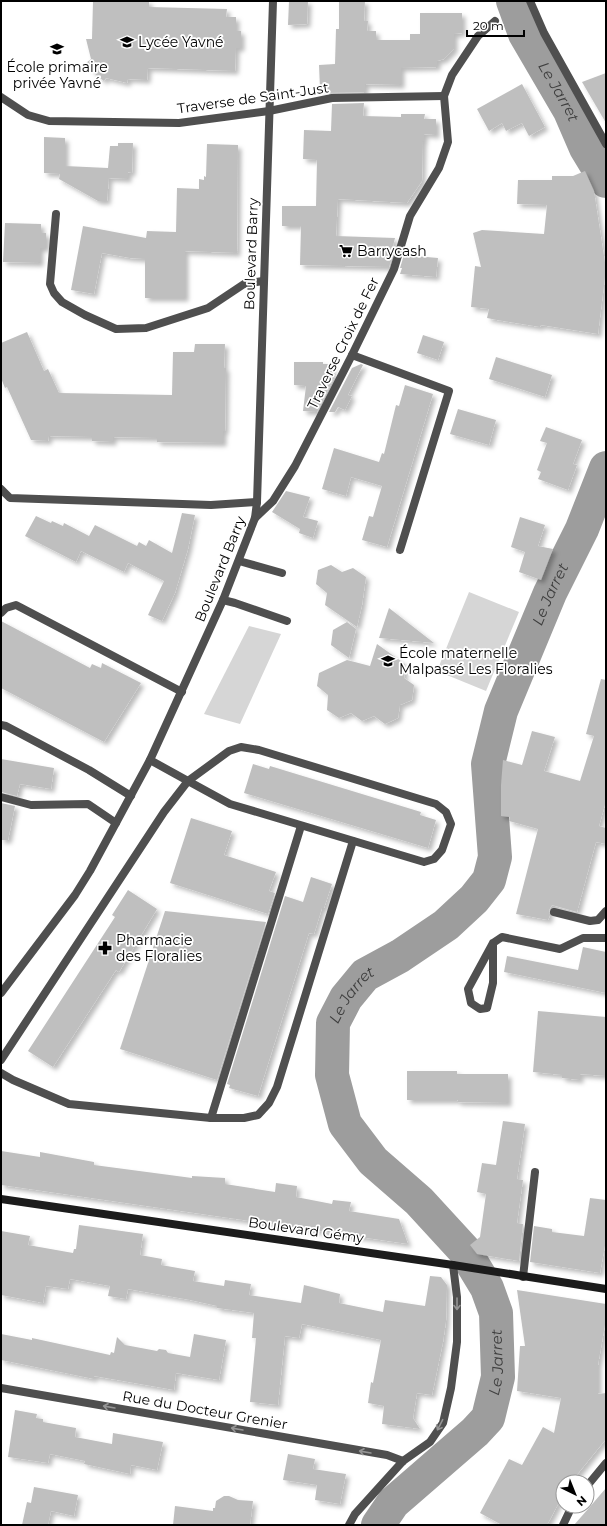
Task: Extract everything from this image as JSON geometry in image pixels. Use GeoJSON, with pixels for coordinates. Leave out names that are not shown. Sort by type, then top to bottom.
{"type":"FeatureCollection","features":[{"type":"Feature","properties":{"kind":"street","name":"Boulevard Barry"},"geometry":{"type":"LineString","coordinates":[[1,993],[75,895],[90,871],[131,796],[150,760],[182,692],[223,600],[255,518],[257,502],[273,1]]}},
{"type":"Feature","properties":{"kind":"street"},"geometry":{"type":"LineString","coordinates":[[530,1],[544,33],[606,144]]}},
{"type":"Feature","properties":{"kind":"street","name":"Traverse Croix de Fer"},"geometry":{"type":"LineString","coordinates":[[255,518],[273,501],[295,466],[352,356],[394,269],[410,216],[439,168],[448,142],[444,96],[452,76],[478,36],[495,21]]}},
{"type":"Feature","properties":{"kind":"street","name":"Traverse de Saint-Just"},"geometry":{"type":"LineString","coordinates":[[1,97],[28,115],[49,121],[179,123],[269,111],[332,98],[444,96]]}},
{"type":"Feature","properties":{"kind":"street"},"geometry":{"type":"LineString","coordinates":[[56,214],[50,284],[54,293],[62,302],[85,315],[116,329],[146,328],[167,322],[208,308],[244,284],[263,281]]}},
{"type":"Feature","properties":{"kind":"street"},"geometry":{"type":"LineString","coordinates":[[352,356],[449,391],[400,550]]}},
{"type":"Feature","properties":{"kind":"street"},"geometry":{"type":"LineString","coordinates":[[1,489],[10,498],[211,505],[257,502]]}},
{"type":"Feature","properties":{"kind":"street"},"geometry":{"type":"LineString","coordinates":[[239,561],[282,574]]}},
{"type":"Feature","properties":{"kind":"street"},"geometry":{"type":"LineString","coordinates":[[223,600],[288,621]]}},
{"type":"Feature","properties":{"kind":"street"},"geometry":{"type":"LineString","coordinates":[[1,613],[6,608],[16,605],[182,692]]}},
{"type":"Feature","properties":{"kind":"street"},"geometry":{"type":"LineString","coordinates":[[1,725],[6,726],[89,770],[131,796]]}},
{"type":"Feature","properties":{"kind":"street"},"geometry":{"type":"LineString","coordinates":[[1,1060],[164,812],[188,782],[229,751],[241,747],[253,749],[436,804],[446,812],[451,824],[442,850],[434,859],[424,862],[230,804],[188,782],[150,760]]}},
{"type":"Feature","properties":{"kind":"street"},"geometry":{"type":"LineString","coordinates":[[1,797],[31,805],[88,804],[116,823]]}},
{"type":"Feature","properties":{"kind":"street"},"geometry":{"type":"LineString","coordinates":[[212,1118],[301,826]]}},
{"type":"Feature","properties":{"kind":"street"},"geometry":{"type":"LineString","coordinates":[[1,1073],[13,1080],[68,1104],[212,1118],[244,1118],[258,1115],[269,1103],[277,1087],[353,841]]}},
{"type":"Feature","properties":{"kind":"street"},"geometry":{"type":"LineString","coordinates":[[554,912],[590,921],[598,920],[606,911]]}},
{"type":"Feature","properties":{"kind":"street"},"geometry":{"type":"LineString","coordinates":[[494,943],[493,983],[487,1008],[480,1010],[471,1003],[468,989],[494,943],[502,937],[560,949],[583,938],[606,938]]}},
{"type":"Feature","properties":{"kind":"street"},"geometry":{"type":"LineString","coordinates":[[523,1277],[535,1172]]}},
{"type":"Feature","properties":{"kind":"street","name":"Boulevard Gémy"},"geometry":{"type":"LineString","coordinates":[[1,1199],[453,1265],[606,1289]]}},
{"type":"Feature","properties":{"kind":"street"},"geometry":{"type":"LineString","coordinates":[[349,1525],[355,1514],[403,1461],[430,1442],[443,1423],[451,1388],[457,1342],[457,1297],[453,1265]]}},
{"type":"Feature","properties":{"kind":"street","name":"Rue du Docteur Grenier"},"geometry":{"type":"LineString","coordinates":[[1,1388],[380,1454],[403,1461]]}},
{"type":"Feature","properties":{"kind":"street"},"geometry":{"type":"LineString","coordinates":[[595,1476],[606,1463]]}},
{"type":"Feature","properties":{"kind":"street"},"geometry":{"type":"LineString","coordinates":[[563,1525],[568,1514]]}},
{"type":"Feature","properties":{"kind":"shaded area"},"geometry":{"type":"Polygon","coordinates":[[[469,592],[519,612],[486,691],[437,671],[469,592]]]}},
{"type":"Feature","properties":{"kind":"shaded area"},"geometry":{"type":"Polygon","coordinates":[[[249,626],[281,634],[240,724],[204,714],[249,626]]]}},
{"type":"Feature","properties":{"kind":"building"},"geometry":{"type":"Polygon","coordinates":[[[93,1],[149,1],[149,7],[227,9],[226,17],[236,17],[236,31],[241,31],[241,48],[236,48],[235,71],[148,68],[147,80],[128,79],[127,83],[106,78],[104,81],[95,74],[86,63],[91,59],[86,39],[92,39],[93,1]]]}},
{"type":"Feature","properties":{"kind":"building"},"geometry":{"type":"Polygon","coordinates":[[[289,1],[308,1],[307,24],[288,25],[289,1]]]}},
{"type":"Feature","properties":{"kind":"building"},"geometry":{"type":"Polygon","coordinates":[[[339,1],[365,1],[364,21],[368,21],[367,31],[376,31],[376,40],[410,40],[410,34],[420,34],[420,13],[462,13],[462,33],[454,34],[454,49],[444,59],[437,61],[437,67],[401,68],[401,85],[365,84],[365,92],[326,93],[326,89],[320,89],[319,65],[335,64],[336,29],[339,29],[339,1]]]}},
{"type":"Feature","properties":{"kind":"building"},"geometry":{"type":"Polygon","coordinates":[[[606,73],[606,123],[582,82],[606,73]]]}},
{"type":"Feature","properties":{"kind":"building"},"geometry":{"type":"Polygon","coordinates":[[[522,84],[545,127],[529,136],[522,123],[506,131],[502,123],[489,131],[477,109],[522,84]]]}},
{"type":"Feature","properties":{"kind":"building"},"geometry":{"type":"Polygon","coordinates":[[[364,103],[363,116],[401,117],[401,114],[425,114],[424,119],[436,119],[436,135],[424,134],[422,181],[407,203],[338,199],[336,236],[395,238],[391,254],[393,254],[389,267],[300,265],[301,226],[282,226],[282,206],[316,206],[317,160],[303,159],[304,130],[331,131],[332,104],[364,103]]]}},
{"type":"Feature","properties":{"kind":"building"},"geometry":{"type":"Polygon","coordinates":[[[44,137],[65,138],[65,166],[108,168],[110,146],[118,146],[118,143],[133,143],[132,173],[128,172],[128,179],[109,178],[107,201],[98,201],[59,179],[60,174],[44,173],[44,137]]]}},
{"type":"Feature","properties":{"kind":"building"},"geometry":{"type":"Polygon","coordinates":[[[207,144],[238,145],[237,253],[185,251],[185,298],[145,298],[145,259],[102,253],[94,294],[71,290],[83,226],[146,238],[147,231],[176,232],[177,188],[199,189],[199,179],[204,180],[204,176],[206,177],[207,144]]]}},
{"type":"Feature","properties":{"kind":"building"},"geometry":{"type":"Polygon","coordinates":[[[585,171],[594,191],[606,269],[598,334],[541,325],[540,327],[487,318],[489,309],[471,307],[475,266],[481,267],[473,233],[482,230],[544,234],[547,205],[517,204],[518,180],[552,180],[552,176],[573,176],[585,171]]]}},
{"type":"Feature","properties":{"kind":"building"},"geometry":{"type":"Polygon","coordinates":[[[5,223],[41,224],[41,233],[46,233],[46,248],[40,248],[40,263],[3,262],[5,223]]]}},
{"type":"Feature","properties":{"kind":"building"},"geometry":{"type":"Polygon","coordinates":[[[404,255],[438,258],[436,277],[400,274],[402,268],[400,268],[404,255]]]}},
{"type":"Feature","properties":{"kind":"building"},"geometry":{"type":"Polygon","coordinates":[[[27,332],[44,371],[48,369],[59,393],[172,395],[173,352],[194,352],[195,344],[225,344],[225,431],[223,431],[223,443],[157,442],[157,438],[113,437],[113,442],[92,441],[92,437],[49,436],[48,441],[31,440],[7,387],[5,388],[1,378],[1,343],[27,332]]]}},
{"type":"Feature","properties":{"kind":"building"},"geometry":{"type":"Polygon","coordinates":[[[423,335],[444,342],[438,360],[417,353],[423,335]]]}},
{"type":"Feature","properties":{"kind":"building"},"geometry":{"type":"Polygon","coordinates":[[[496,357],[552,375],[545,397],[489,379],[496,357]]]}},
{"type":"Feature","properties":{"kind":"building"},"geometry":{"type":"Polygon","coordinates":[[[294,362],[323,362],[323,364],[332,364],[332,375],[336,374],[317,412],[303,411],[306,386],[294,385],[294,362]]]}},
{"type":"Feature","properties":{"kind":"building"},"geometry":{"type":"Polygon","coordinates":[[[361,364],[363,365],[348,395],[352,396],[345,410],[338,407],[335,412],[329,412],[352,368],[361,364]]]}},
{"type":"Feature","properties":{"kind":"building"},"geometry":{"type":"Polygon","coordinates":[[[405,385],[433,394],[387,547],[362,540],[369,516],[373,517],[382,486],[351,477],[346,496],[322,489],[334,448],[379,462],[382,453],[384,454],[396,405],[399,406],[405,385]]]}},
{"type":"Feature","properties":{"kind":"building"},"geometry":{"type":"Polygon","coordinates":[[[458,409],[496,420],[489,445],[450,434],[458,409]]]}},
{"type":"Feature","properties":{"kind":"building"},"geometry":{"type":"Polygon","coordinates":[[[546,427],[582,440],[573,464],[577,465],[568,490],[538,479],[541,472],[537,470],[547,443],[540,441],[546,427]]]}},
{"type":"Feature","properties":{"kind":"building"},"geometry":{"type":"Polygon","coordinates":[[[286,491],[310,497],[303,517],[318,521],[313,538],[299,533],[300,529],[272,512],[286,491]]]}},
{"type":"Feature","properties":{"kind":"building"},"geometry":{"type":"Polygon","coordinates":[[[182,513],[195,515],[188,549],[175,593],[162,621],[148,615],[164,581],[128,563],[124,572],[81,551],[76,562],[25,536],[36,516],[51,523],[52,521],[63,526],[64,523],[89,536],[95,525],[137,546],[139,542],[146,546],[149,540],[172,553],[182,513]]]}},
{"type":"Feature","properties":{"kind":"building"},"geometry":{"type":"Polygon","coordinates":[[[520,517],[545,525],[538,546],[553,549],[541,580],[519,572],[525,552],[511,547],[520,517]]]}},
{"type":"Feature","properties":{"kind":"building"},"geometry":{"type":"Polygon","coordinates":[[[331,565],[342,572],[353,568],[366,577],[357,627],[325,605],[327,593],[316,584],[318,570],[331,565]]]}},
{"type":"Feature","properties":{"kind":"building"},"geometry":{"type":"Polygon","coordinates":[[[389,608],[434,643],[379,638],[389,608]]]}},
{"type":"Feature","properties":{"kind":"building"},"geometry":{"type":"Polygon","coordinates":[[[1,621],[90,668],[92,664],[101,668],[102,663],[141,683],[104,742],[1,688],[1,621]]]}},
{"type":"Feature","properties":{"kind":"building"},"geometry":{"type":"Polygon","coordinates":[[[347,622],[356,629],[349,658],[331,645],[333,630],[347,622]]]}},
{"type":"Feature","properties":{"kind":"building"},"geometry":{"type":"Polygon","coordinates":[[[377,644],[405,664],[404,678],[414,685],[412,700],[400,705],[398,718],[385,724],[374,716],[362,721],[351,713],[339,718],[327,710],[328,695],[317,686],[319,673],[347,660],[370,666],[377,644]]]}},
{"type":"Feature","properties":{"kind":"building"},"geometry":{"type":"Polygon","coordinates":[[[601,679],[606,680],[606,801],[599,826],[606,828],[606,844],[596,842],[577,912],[552,905],[549,910],[550,915],[548,920],[516,914],[538,829],[509,821],[510,817],[501,816],[503,760],[522,765],[532,731],[555,737],[544,771],[580,781],[594,736],[586,734],[601,679]]]}},
{"type":"Feature","properties":{"kind":"building"},"geometry":{"type":"Polygon","coordinates":[[[1,759],[54,768],[51,789],[20,784],[17,796],[1,792],[1,759]]]}},
{"type":"Feature","properties":{"kind":"building"},"geometry":{"type":"Polygon","coordinates":[[[253,764],[269,769],[270,766],[421,812],[420,815],[436,820],[428,848],[244,793],[253,764]]]}},
{"type":"Feature","properties":{"kind":"building"},"geometry":{"type":"Polygon","coordinates":[[[1,803],[15,806],[8,840],[1,840],[1,803]]]}},
{"type":"Feature","properties":{"kind":"building"},"geometry":{"type":"Polygon","coordinates":[[[191,818],[232,831],[224,855],[276,872],[269,891],[275,893],[268,914],[170,883],[191,818]]]}},
{"type":"Feature","properties":{"kind":"building"},"geometry":{"type":"Polygon","coordinates":[[[311,877],[332,884],[324,908],[322,908],[314,934],[309,933],[258,1096],[229,1088],[230,1085],[227,1084],[285,896],[303,902],[311,877]]]}},
{"type":"Feature","properties":{"kind":"building"},"geometry":{"type":"Polygon","coordinates":[[[128,890],[157,909],[119,972],[116,970],[53,1067],[28,1051],[115,917],[112,915],[128,890]]]}},
{"type":"Feature","properties":{"kind":"building"},"geometry":{"type":"Polygon","coordinates":[[[165,911],[266,922],[217,1080],[120,1049],[165,911]]]}},
{"type":"Feature","properties":{"kind":"building"},"geometry":{"type":"Polygon","coordinates":[[[583,947],[606,952],[606,993],[504,972],[507,956],[578,970],[583,947]]]}},
{"type":"Feature","properties":{"kind":"building"},"geometry":{"type":"Polygon","coordinates":[[[538,1011],[606,1017],[606,1076],[580,1074],[580,1080],[562,1078],[562,1075],[533,1072],[538,1011]]]}},
{"type":"Feature","properties":{"kind":"building"},"geometry":{"type":"Polygon","coordinates":[[[407,1071],[457,1071],[457,1074],[508,1074],[508,1103],[457,1102],[458,1100],[407,1100],[407,1071]]]}},
{"type":"Feature","properties":{"kind":"building"},"geometry":{"type":"Polygon","coordinates":[[[503,1121],[525,1124],[517,1179],[523,1180],[517,1223],[523,1224],[519,1261],[477,1254],[470,1245],[480,1237],[486,1194],[477,1192],[482,1163],[496,1165],[503,1121]]]}},
{"type":"Feature","properties":{"kind":"building"},"geometry":{"type":"Polygon","coordinates":[[[1,1151],[40,1157],[40,1152],[94,1162],[94,1165],[192,1178],[192,1176],[225,1178],[225,1184],[275,1192],[276,1183],[297,1186],[296,1197],[332,1204],[333,1200],[351,1202],[349,1211],[399,1219],[408,1244],[1,1185],[1,1151]]]}},
{"type":"Feature","properties":{"kind":"building"},"geometry":{"type":"Polygon","coordinates":[[[590,1198],[606,1200],[606,1240],[600,1273],[530,1262],[534,1226],[552,1229],[552,1232],[584,1236],[590,1198]]]}},
{"type":"Feature","properties":{"kind":"building"},"geometry":{"type":"Polygon","coordinates":[[[79,1225],[143,1234],[140,1255],[162,1259],[161,1265],[195,1271],[193,1281],[224,1286],[225,1280],[251,1284],[249,1295],[301,1303],[304,1285],[340,1294],[339,1303],[383,1312],[385,1300],[425,1306],[430,1276],[441,1277],[447,1285],[446,1321],[432,1395],[417,1393],[413,1418],[420,1429],[382,1424],[384,1406],[368,1403],[371,1382],[373,1383],[381,1340],[302,1324],[299,1338],[285,1336],[278,1405],[250,1402],[256,1338],[252,1338],[254,1313],[217,1308],[217,1306],[190,1300],[128,1289],[126,1299],[108,1296],[110,1286],[70,1279],[68,1289],[46,1286],[43,1303],[1,1295],[1,1231],[30,1236],[28,1245],[73,1253],[74,1249],[76,1249],[79,1225]]]}},
{"type":"Feature","properties":{"kind":"building"},"geometry":{"type":"Polygon","coordinates":[[[517,1290],[606,1304],[606,1319],[598,1365],[598,1394],[606,1393],[606,1439],[578,1474],[555,1474],[555,1510],[547,1525],[502,1525],[480,1513],[509,1459],[522,1465],[543,1427],[554,1433],[561,1398],[517,1391],[520,1346],[525,1346],[517,1290]]]}},
{"type":"Feature","properties":{"kind":"building"},"geometry":{"type":"Polygon","coordinates":[[[1,1334],[32,1340],[32,1338],[110,1355],[111,1352],[114,1353],[117,1337],[125,1345],[157,1351],[159,1349],[166,1350],[168,1353],[190,1357],[194,1334],[226,1340],[219,1380],[176,1373],[174,1390],[94,1376],[94,1379],[1,1360],[1,1334]]]}},
{"type":"Feature","properties":{"kind":"building"},"geometry":{"type":"Polygon","coordinates":[[[15,1410],[37,1414],[36,1418],[43,1419],[43,1422],[76,1428],[75,1437],[112,1444],[113,1433],[163,1442],[157,1470],[131,1465],[130,1474],[84,1464],[85,1461],[50,1454],[48,1463],[8,1457],[15,1410]]]}},
{"type":"Feature","properties":{"kind":"building"},"geometry":{"type":"Polygon","coordinates":[[[288,1454],[315,1459],[313,1469],[346,1474],[340,1504],[315,1500],[317,1485],[283,1480],[288,1454]]]}},
{"type":"Feature","properties":{"kind":"building"},"geometry":{"type":"Polygon","coordinates":[[[34,1487],[78,1495],[74,1516],[51,1511],[48,1525],[22,1525],[27,1502],[31,1503],[34,1487]]]}},
{"type":"Feature","properties":{"kind":"building"},"geometry":{"type":"Polygon","coordinates":[[[606,1488],[606,1525],[574,1525],[584,1514],[595,1514],[595,1501],[606,1488]]]}},
{"type":"Feature","properties":{"kind":"building"},"geometry":{"type":"Polygon","coordinates":[[[224,1496],[229,1496],[238,1500],[253,1501],[250,1525],[173,1525],[175,1506],[213,1511],[216,1501],[224,1496]]]}},
{"type":"Feature","properties":{"kind":"waterway","name":"Le Jarret"},"geometry":{"type":"LineString","coordinates":[[513,1],[525,34],[570,111],[586,148],[606,181]]}},
{"type":"Feature","properties":{"kind":"waterway","name":"Le Jarret"},"geometry":{"type":"LineString","coordinates":[[378,1525],[393,1503],[475,1432],[488,1418],[498,1377],[496,1313],[487,1288],[464,1250],[419,1201],[373,1161],[345,1124],[332,1075],[333,1023],[346,998],[365,975],[400,956],[446,925],[474,899],[489,880],[495,857],[488,764],[501,711],[550,593],[582,529],[606,468]]}},
{"type":"Feature","properties":{"kind":"place","name":"Lycée Yavné"},"geometry":{"type":"Point","coordinates":[127,42]}},
{"type":"Feature","properties":{"kind":"place","name":"École primaire privée Yavné"},"geometry":{"type":"Point","coordinates":[57,49]}},
{"type":"Feature","properties":{"kind":"place","name":"Barrycash"},"geometry":{"type":"Point","coordinates":[346,251]}},
{"type":"Feature","properties":{"kind":"place","name":"École maternelle Malpassé Les Floralies"},"geometry":{"type":"Point","coordinates":[388,661]}},
{"type":"Feature","properties":{"kind":"place","name":"Pharmacie des Floralies"},"geometry":{"type":"Point","coordinates":[105,948]}}]}
